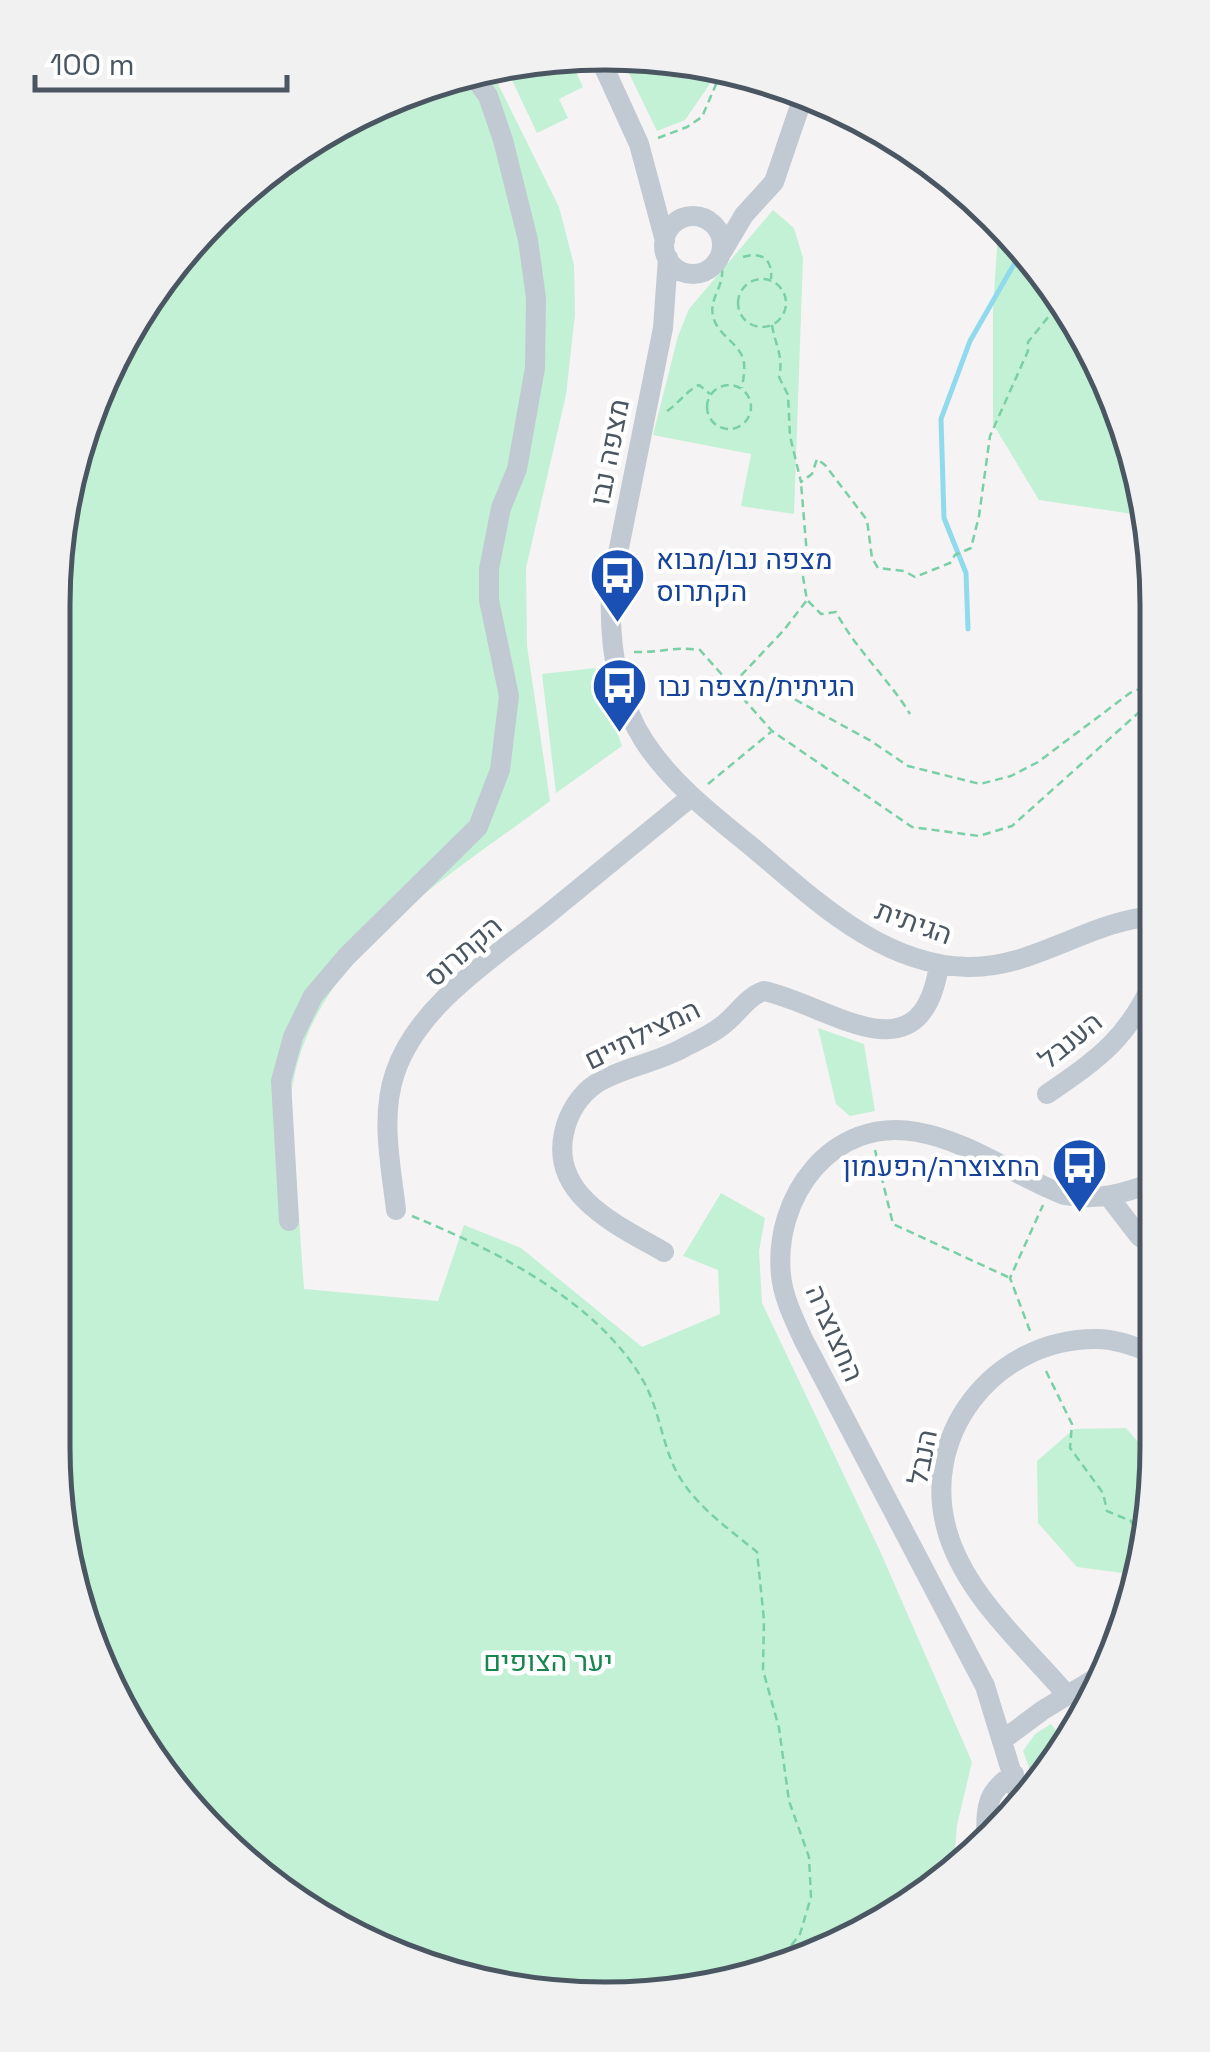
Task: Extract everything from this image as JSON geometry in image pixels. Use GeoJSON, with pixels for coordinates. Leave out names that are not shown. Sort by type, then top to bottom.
{"type":"FeatureCollection","features":[{"type":"Feature","properties":{"kind":"street","name":"מצפה נבו"},"geometry":{"type":"LineString","coordinates":[[605,70],[639,144],[666,250],[667,300],[611,588],[613,651],[629,711],[643,740],[692,798]]}},
{"type":"Feature","properties":{"kind":"street"},"geometry":{"type":"LineString","coordinates":[[290,1221],[281,1081],[293,1037],[313,996],[347,956],[478,827],[500,770],[509,696],[489,600],[489,569],[501,508],[517,469],[535,368],[536,298],[528,240],[503,140],[488,96],[480,85]]}},
{"type":"Feature","properties":{"kind":"street","name":"מצפה נבו"},"geometry":{"type":"LineString","coordinates":[[662,335],[684,290],[725,265],[735,228],[774,182],[782,166],[800,107]]}},
{"type":"Feature","properties":{"kind":"street"},"geometry":{"type":"LineString","coordinates":[[648,180],[675,208],[694,216],[716,226],[721,235],[725,265],[690,273],[680,270],[666,250],[672,225],[694,216],[733,209],[761,198]]}},
{"type":"Feature","properties":{"kind":"street","name":"הגיתית"},"geometry":{"type":"LineString","coordinates":[[692,798],[851,927],[939,965],[996,965],[1120,921],[1140,918]]}},
{"type":"Feature","properties":{"kind":"street","name":"הקתרוס"},"geometry":{"type":"LineString","coordinates":[[396,1210],[388,1102],[394,1073],[422,1027],[464,982],[692,798]]}},
{"type":"Feature","properties":{"kind":"street","name":"המצילתיים"},"geometry":{"type":"LineString","coordinates":[[664,1252],[608,1220],[574,1189],[561,1147],[566,1125],[587,1090],[601,1080],[701,1039],[723,1025],[753,995],[764,991],[876,1030],[908,1024],[919,1016],[936,987],[939,965]]}},
{"type":"Feature","properties":{"kind":"street","name":"הענבל"},"geometry":{"type":"LineString","coordinates":[[1047,1094],[1100,1058],[1140,1009]]}},
{"type":"Feature","properties":{"kind":"street","name":"החצוצרה"},"geometry":{"type":"LineString","coordinates":[[1017,1787],[1004,1739],[965,1646],[802,1340],[785,1294],[781,1242],[796,1190],[808,1173],[832,1152],[871,1134],[915,1131],[939,1138],[1049,1190],[1086,1198],[1109,1197],[1140,1186]]}},
{"type":"Feature","properties":{"kind":"street"},"geometry":{"type":"LineString","coordinates":[[1109,1197],[1140,1237]]}},
{"type":"Feature","properties":{"kind":"street","name":"הנבל"},"geometry":{"type":"LineString","coordinates":[[1068,1694],[974,1586],[949,1537],[941,1480],[946,1452],[966,1405],[1004,1366],[1056,1343],[1101,1339],[1140,1350]]}},
{"type":"Feature","properties":{"kind":"street"},"geometry":{"type":"LineString","coordinates":[[1004,1739],[1085,1684]]}},
{"type":"Feature","properties":{"kind":"street"},"geometry":{"type":"LineString","coordinates":[[988,1820],[990,1796],[996,1786],[1014,1774]]}},
{"type":"Feature","properties":{"kind":"path"},"geometry":{"type":"LineString","coordinates":[[672,133],[702,117],[717,82]]}},
{"type":"Feature","properties":{"kind":"path"},"geometry":{"type":"LineString","coordinates":[[646,414],[667,411],[699,384],[710,395],[709,416],[720,427],[734,428],[746,421],[752,407],[742,388],[744,360],[715,324],[712,301],[725,265],[758,254],[764,256],[771,280],[783,291],[786,306],[772,325],[749,324],[737,304],[748,283],[771,280]]}},
{"type":"Feature","properties":{"kind":"path"},"geometry":{"type":"LineString","coordinates":[[800,482],[812,474],[816,459],[826,465],[867,520],[872,558],[878,568],[915,576],[950,563],[971,548],[990,436],[1028,351],[1028,342],[1052,312]]}},
{"type":"Feature","properties":{"kind":"path"},"geometry":{"type":"LineString","coordinates":[[772,325],[780,348],[779,377],[788,395],[790,436],[800,482],[807,600],[821,614],[836,612],[849,637],[896,691],[910,714]]}},
{"type":"Feature","properties":{"kind":"path"},"geometry":{"type":"LineString","coordinates":[[710,395],[728,385],[742,388]]}},
{"type":"Feature","properties":{"kind":"path"},"geometry":{"type":"LineString","coordinates":[[732,686],[807,600]]}},
{"type":"Feature","properties":{"kind":"path"},"geometry":{"type":"LineString","coordinates":[[613,651],[654,653],[686,647],[700,650],[772,731],[912,828],[980,836],[1012,826],[1140,711]]}},
{"type":"Feature","properties":{"kind":"path"},"geometry":{"type":"LineString","coordinates":[[732,686],[774,688],[908,766],[980,784],[1011,776],[1038,762],[1140,689]]}},
{"type":"Feature","properties":{"kind":"path"},"geometry":{"type":"LineString","coordinates":[[692,798],[772,731]]}},
{"type":"Feature","properties":{"kind":"path"},"geometry":{"type":"LineString","coordinates":[[871,1134],[894,1224],[1010,1278]]}},
{"type":"Feature","properties":{"kind":"path"},"geometry":{"type":"LineString","coordinates":[[1049,1190],[1010,1278],[1036,1350],[1072,1424],[1070,1448],[1103,1493],[1107,1511],[1131,1521],[1134,1527]]}},
{"type":"Feature","properties":{"kind":"path"},"geometry":{"type":"LineString","coordinates":[[396,1210],[514,1263],[586,1316],[624,1351],[646,1386],[671,1460],[690,1494],[757,1552],[764,1620],[763,1670],[779,1728],[788,1801],[809,1857],[812,1896],[800,1934],[788,1950]]}},
{"type":"Feature","properties":{"kind":"green space"},"geometry":{"type":"Polygon","coordinates":[[[576,71],[583,87],[559,99],[568,118],[537,133],[512,80],[576,71]]]}},
{"type":"Feature","properties":{"kind":"green space"},"geometry":{"type":"Polygon","coordinates":[[[628,71],[712,81],[685,120],[657,131],[628,71]]]}},
{"type":"Feature","properties":{"kind":"green space","name":"יער הצופים"},"geometry":{"type":"Polygon","coordinates":[[[496,81],[559,207],[574,265],[575,314],[566,395],[526,568],[527,646],[550,801],[394,920],[359,955],[330,994],[307,1036],[291,1102],[304,1289],[438,1301],[464,1225],[521,1248],[642,1347],[720,1314],[718,1270],[683,1256],[721,1193],[765,1218],[759,1251],[762,1303],[880,1551],[972,1762],[955,1852],[902,1892],[842,1927],[743,1964],[675,1977],[605,1982],[535,1977],[467,1964],[400,1941],[337,1910],[279,1871],[227,1825],[181,1773],[142,1714],[111,1652],[88,1585],[75,1517],[70,1447],[70,605],[75,535],[88,467],[111,400],[142,337],[181,279],[227,227],[279,181],[338,142],[400,111],[467,88],[496,81]]]}},
{"type":"Feature","properties":{"kind":"green space"},"geometry":{"type":"Polygon","coordinates":[[[773,210],[794,228],[803,258],[794,514],[741,506],[751,454],[653,435],[678,336],[689,309],[773,210]]]}},
{"type":"Feature","properties":{"kind":"green space"},"geometry":{"type":"Polygon","coordinates":[[[997,242],[1050,308],[1085,368],[1112,433],[1132,514],[1039,500],[993,424],[997,242]]]}},
{"type":"Feature","properties":{"kind":"green space"},"geometry":{"type":"Polygon","coordinates":[[[595,668],[622,746],[556,793],[542,674],[595,668]]]}},
{"type":"Feature","properties":{"kind":"green space"},"geometry":{"type":"Polygon","coordinates":[[[818,1028],[864,1044],[875,1111],[850,1116],[836,1104],[818,1028]]]}},
{"type":"Feature","properties":{"kind":"green space"},"geometry":{"type":"Polygon","coordinates":[[[1126,1428],[1140,1444],[1135,1517],[1125,1573],[1077,1567],[1038,1523],[1037,1461],[1074,1429],[1126,1428]]]}},
{"type":"Feature","properties":{"kind":"green space"},"geometry":{"type":"Polygon","coordinates":[[[1051,1724],[1057,1732],[1030,1771],[1023,1751],[1035,1734],[1051,1724]]]}},
{"type":"Feature","properties":{"kind":"waterway"},"geometry":{"type":"LineString","coordinates":[[968,629],[966,573],[944,518],[941,419],[970,341],[1015,262]]}},
{"type":"Feature","properties":{"kind":"place","name":"מצפה נבו/מבוא הקתרוס"},"geometry":{"type":"Point","coordinates":[617,624]}},
{"type":"Feature","properties":{"kind":"place","name":"הגיתית/מצפה נבו"},"geometry":{"type":"Point","coordinates":[619,735]}},
{"type":"Feature","properties":{"kind":"place","name":"החצוצרה/הפעמון"},"geometry":{"type":"Point","coordinates":[1079,1215]}}]}
